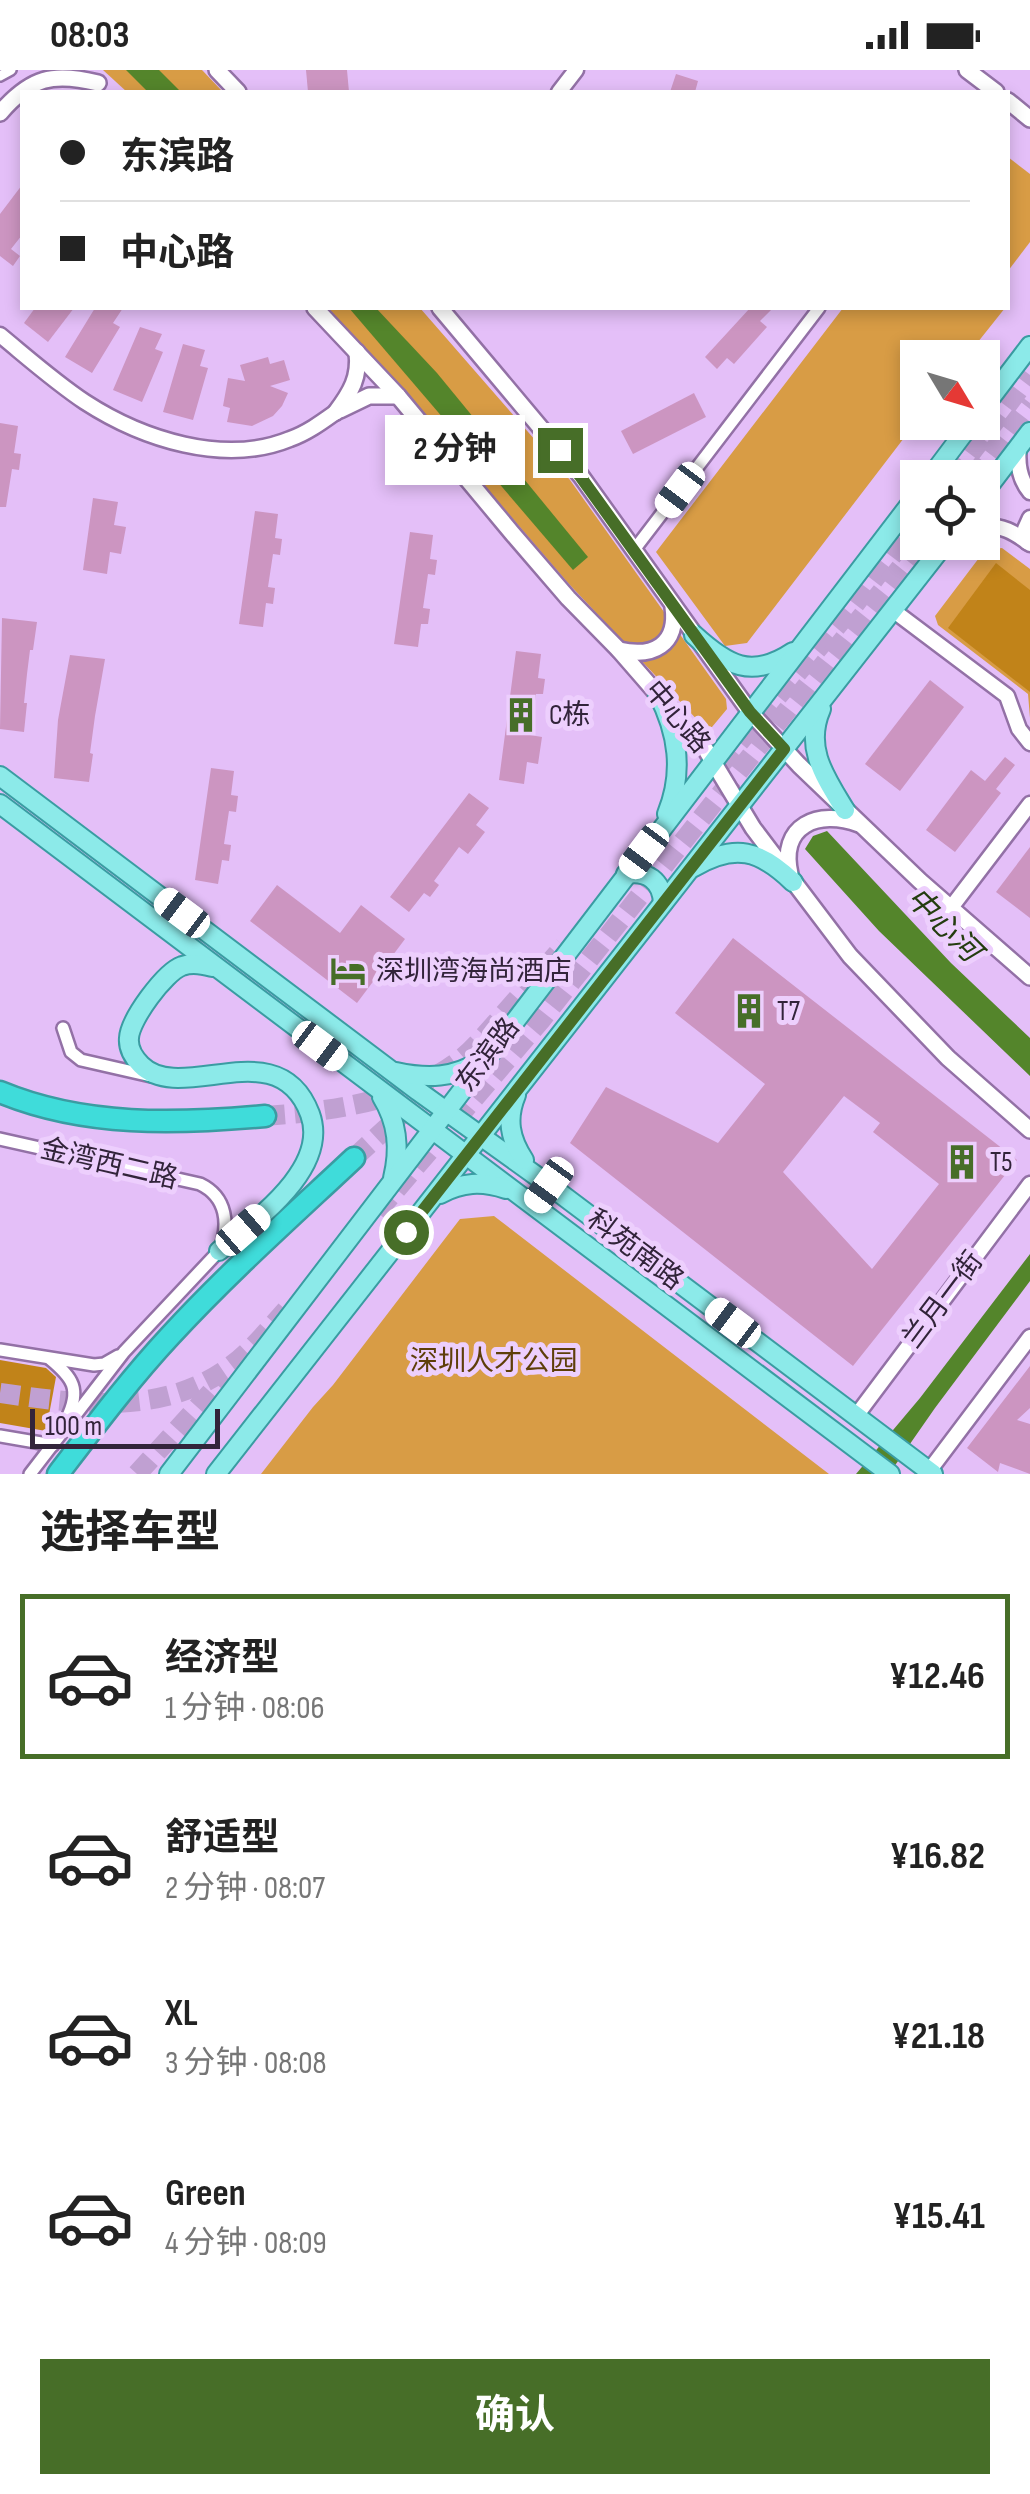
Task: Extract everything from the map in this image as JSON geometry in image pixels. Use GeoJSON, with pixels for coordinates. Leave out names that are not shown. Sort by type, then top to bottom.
{"type":"FeatureCollection","features":[{"type":"Feature","properties":{"kind":"highway"},"geometry":{"type":"LineString","coordinates":[[0,1092],[52,1109],[132,1120],[174,1122],[265,1116]]}},
{"type":"Feature","properties":{"kind":"highway"},"geometry":{"type":"LineString","coordinates":[[58,1474],[179,1326],[354,1158]]}},
{"type":"Feature","properties":{"kind":"main road"},"geometry":{"type":"LineString","coordinates":[[84,70],[103,88]]}},
{"type":"Feature","properties":{"kind":"main road"},"geometry":{"type":"LineString","coordinates":[[217,70],[236,90]]}},
{"type":"Feature","properties":{"kind":"main road"},"geometry":{"type":"LineString","coordinates":[[967,70],[991,86]]}},
{"type":"Feature","properties":{"kind":"main road"},"geometry":{"type":"LineString","coordinates":[[27,90],[58,76],[72,76],[103,88]]}},
{"type":"Feature","properties":{"kind":"main road"},"geometry":{"type":"LineString","coordinates":[[0,113],[20,94]]}},
{"type":"Feature","properties":{"kind":"main road"},"geometry":{"type":"LineString","coordinates":[[1010,104],[1030,119]]}},
{"type":"Feature","properties":{"kind":"main road","name":"中心路"},"geometry":{"type":"LineString","coordinates":[[318,310],[398,396],[568,598],[619,650],[713,760],[753,828],[839,943],[948,1058],[1030,1130]]}},
{"type":"Feature","properties":{"kind":"main road"},"geometry":{"type":"LineString","coordinates":[[442,310],[580,476],[750,712],[845,810],[1030,977]]}},
{"type":"Feature","properties":{"kind":"main road"},"geometry":{"type":"LineString","coordinates":[[1000,385],[1030,346]]}},
{"type":"Feature","properties":{"kind":"main road"},"geometry":{"type":"LineString","coordinates":[[336,412],[355,382],[357,352]]}},
{"type":"Feature","properties":{"kind":"main road"},"geometry":{"type":"LineString","coordinates":[[336,412],[369,396],[398,396]]}},
{"type":"Feature","properties":{"kind":"main road"},"geometry":{"type":"LineString","coordinates":[[1000,471],[1024,439]]}},
{"type":"Feature","properties":{"kind":"main road","name":"东滨路"},"geometry":{"type":"LineString","coordinates":[[169,1474],[900,518]]}},
{"type":"Feature","properties":{"kind":"main road","name":"东滨路"},"geometry":{"type":"LineString","coordinates":[[216,1474],[932,560]]}},
{"type":"Feature","properties":{"kind":"main road"},"geometry":{"type":"LineString","coordinates":[[619,650],[641,654],[666,641],[674,622],[672,602]]}},
{"type":"Feature","properties":{"kind":"main road"},"geometry":{"type":"LineString","coordinates":[[694,635],[728,662],[746,667],[760,668],[802,646]]}},
{"type":"Feature","properties":{"kind":"main road"},"geometry":{"type":"LineString","coordinates":[[658,694],[669,716],[678,754],[678,776],[662,827]]}},
{"type":"Feature","properties":{"kind":"main road"},"geometry":{"type":"LineString","coordinates":[[828,694],[814,728],[814,752],[845,810]]}},
{"type":"Feature","properties":{"kind":"main road","name":"科苑南路"},"geometry":{"type":"LineString","coordinates":[[0,776],[929,1471]]}},
{"type":"Feature","properties":{"kind":"main road","name":"科苑南路"},"geometry":{"type":"LineString","coordinates":[[0,804],[890,1474]]}},
{"type":"Feature","properties":{"kind":"main road"},"geometry":{"type":"LineString","coordinates":[[792,882],[788,849],[800,829],[809,822],[832,817],[863,826]]}},
{"type":"Feature","properties":{"kind":"main road"},"geometry":{"type":"LineString","coordinates":[[689,870],[724,854],[752,854],[773,864],[792,882]]}},
{"type":"Feature","properties":{"kind":"main road"},"geometry":{"type":"LineString","coordinates":[[626,874],[644,873],[652,878],[659,885],[663,903]]}},
{"type":"Feature","properties":{"kind":"main road"},"geometry":{"type":"LineString","coordinates":[[217,969],[202,964],[178,967],[166,976],[134,1023],[129,1038],[132,1054],[143,1068],[166,1077],[239,1071],[266,1074],[292,1088],[304,1101],[314,1128],[303,1169],[271,1205],[219,1251]]}},
{"type":"Feature","properties":{"kind":"main road"},"geometry":{"type":"LineString","coordinates":[[320,1046],[334,1028]]}},
{"type":"Feature","properties":{"kind":"main road"},"geometry":{"type":"LineString","coordinates":[[391,1070],[439,1077],[466,1070],[486,1058]]}},
{"type":"Feature","properties":{"kind":"main road"},"geometry":{"type":"LineString","coordinates":[[520,1086],[513,1101],[510,1130],[514,1146],[533,1172]]}},
{"type":"Feature","properties":{"kind":"main road"},"geometry":{"type":"LineString","coordinates":[[376,1088],[396,1129],[392,1181]]}},
{"type":"Feature","properties":{"kind":"main road"},"geometry":{"type":"LineString","coordinates":[[428,1204],[454,1186],[468,1183],[484,1183],[515,1192]]}},
{"type":"Feature","properties":{"kind":"main road"},"geometry":{"type":"LineString","coordinates":[[534,1206],[549,1185]]}},
{"type":"Feature","properties":{"kind":"street"},"geometry":{"type":"LineString","coordinates":[[0,76],[12,70]]}},
{"type":"Feature","properties":{"kind":"street"},"geometry":{"type":"LineString","coordinates":[[561,90],[576,70]]}},
{"type":"Feature","properties":{"kind":"street"},"geometry":{"type":"LineString","coordinates":[[634,550],[817,310]]}},
{"type":"Feature","properties":{"kind":"street"},"geometry":{"type":"LineString","coordinates":[[0,336],[88,404],[148,434],[193,446],[240,450],[278,444],[336,412]]}},
{"type":"Feature","properties":{"kind":"street"},"geometry":{"type":"LineString","coordinates":[[1024,439],[1018,465],[1030,492]]}},
{"type":"Feature","properties":{"kind":"street"},"geometry":{"type":"LineString","coordinates":[[1029,542],[1025,529],[1030,518]]}},
{"type":"Feature","properties":{"kind":"street"},"geometry":{"type":"LineString","coordinates":[[1000,527],[1029,542]]}},
{"type":"Feature","properties":{"kind":"street"},"geometry":{"type":"LineString","coordinates":[[894,611],[1006,696],[1030,743]]}},
{"type":"Feature","properties":{"kind":"street"},"geometry":{"type":"LineString","coordinates":[[950,908],[1030,804]]}},
{"type":"Feature","properties":{"kind":"street"},"geometry":{"type":"LineString","coordinates":[[63,1028],[71,1052],[82,1060],[166,1077]]}},
{"type":"Feature","properties":{"kind":"street","name":"金湾西二路"},"geometry":{"type":"LineString","coordinates":[[0,1139],[205,1186],[218,1197],[225,1214],[219,1251]]}},
{"type":"Feature","properties":{"kind":"street","name":"兰月一街"},"geometry":{"type":"LineString","coordinates":[[861,1420],[1030,1184]]}},
{"type":"Feature","properties":{"kind":"street"},"geometry":{"type":"LineString","coordinates":[[30,1474],[124,1352],[219,1251]]}},
{"type":"Feature","properties":{"kind":"street"},"geometry":{"type":"LineString","coordinates":[[929,1471],[1030,1338]]}},
{"type":"Feature","properties":{"kind":"street"},"geometry":{"type":"LineString","coordinates":[[0,1350],[94,1365],[124,1352]]}},
{"type":"Feature","properties":{"kind":"street"},"geometry":{"type":"LineString","coordinates":[[50,1359],[75,1388],[75,1399],[53,1445]]}},
{"type":"Feature","properties":{"kind":"street"},"geometry":{"type":"LineString","coordinates":[[0,1436],[53,1445]]}},
{"type":"Feature","properties":{"kind":"green space"},"geometry":{"type":"Polygon","coordinates":[[[103,70],[202,70],[221,90],[125,90],[103,70]]]}},
{"type":"Feature","properties":{"kind":"green space"},"geometry":{"type":"Polygon","coordinates":[[[1010,159],[1030,174],[1030,242],[1010,268],[1010,159]]]}},
{"type":"Feature","properties":{"kind":"green space"},"geometry":{"type":"Polygon","coordinates":[[[330,310],[422,310],[570,480],[726,699],[727,709],[712,727],[704,727],[568,583],[330,310]]]}},
{"type":"Feature","properties":{"kind":"green space"},"geometry":{"type":"Polygon","coordinates":[[[841,310],[1003,310],[980,340],[900,340],[902,440],[747,643],[725,646],[656,552],[841,310]]]}},
{"type":"Feature","properties":{"kind":"green space"},"geometry":{"type":"Polygon","coordinates":[[[1000,548],[1030,569],[1030,718],[1028,694],[938,625],[935,616],[977,560],[1000,560],[1000,548]]]}},
{"type":"Feature","properties":{"kind":"green space","name":"深圳人才公园"},"geometry":{"type":"Polygon","coordinates":[[[494,1216],[829,1474],[261,1474],[460,1219],[494,1216]]]}},
{"type":"Feature","properties":{"kind":"shaded area"},"geometry":{"type":"Polygon","coordinates":[[[126,70],[159,70],[179,90],[146,90],[126,70]]]}},
{"type":"Feature","properties":{"kind":"shaded area"},"geometry":{"type":"Polygon","coordinates":[[[351,310],[378,310],[437,373],[588,557],[573,570],[351,310]]]}},
{"type":"Feature","properties":{"kind":"shaded area"},"geometry":{"type":"Polygon","coordinates":[[[996,563],[1030,590],[1030,692],[948,628],[996,563]]]}},
{"type":"Feature","properties":{"kind":"shaded area"},"geometry":{"type":"Polygon","coordinates":[[[827,831],[951,963],[1030,1038],[1030,1076],[879,931],[805,849],[813,836],[827,831]]]}},
{"type":"Feature","properties":{"kind":"shaded area"},"geometry":{"type":"Polygon","coordinates":[[[1030,1254],[1030,1281],[889,1474],[856,1474],[920,1398],[1030,1254]]]}},
{"type":"Feature","properties":{"kind":"shaded area"},"geometry":{"type":"Polygon","coordinates":[[[0,1360],[46,1368],[56,1377],[46,1431],[0,1423],[0,1360]]]}},
{"type":"Feature","properties":{"kind":"building"},"geometry":{"type":"Polygon","coordinates":[[[306,70],[347,70],[349,90],[308,90],[306,70]]]}},
{"type":"Feature","properties":{"kind":"building"},"geometry":{"type":"Polygon","coordinates":[[[676,74],[698,81],[696,90],[671,90],[676,74]]]}},
{"type":"Feature","properties":{"kind":"building"},"geometry":{"type":"Polygon","coordinates":[[[20,188],[20,238],[11,249],[20,256],[13,266],[0,256],[0,214],[20,188]]]}},
{"type":"Feature","properties":{"kind":"building"},"geometry":{"type":"Polygon","coordinates":[[[34,310],[72,310],[48,342],[24,323],[34,310]]]}},
{"type":"Feature","properties":{"kind":"building"},"geometry":{"type":"Polygon","coordinates":[[[94,310],[122,310],[113,323],[120,327],[92,373],[65,357],[94,310]]]}},
{"type":"Feature","properties":{"kind":"building"},"geometry":{"type":"Polygon","coordinates":[[[748,310],[771,310],[760,321],[767,327],[734,364],[727,358],[717,369],[705,357],[748,310]]]}},
{"type":"Feature","properties":{"kind":"building"},"geometry":{"type":"Polygon","coordinates":[[[140,327],[162,334],[155,349],[163,352],[142,402],[113,390],[140,327]]]}},
{"type":"Feature","properties":{"kind":"building"},"geometry":{"type":"Polygon","coordinates":[[[183,344],[205,350],[200,366],[208,368],[193,420],[163,412],[183,344]]]}},
{"type":"Feature","properties":{"kind":"building"},"geometry":{"type":"Polygon","coordinates":[[[268,357],[270,364],[284,360],[290,380],[270,386],[288,393],[282,406],[273,416],[252,426],[227,422],[230,408],[223,406],[228,378],[245,381],[240,365],[268,357]]]}},
{"type":"Feature","properties":{"kind":"building"},"geometry":{"type":"Polygon","coordinates":[[[694,393],[706,417],[633,454],[621,431],[694,393]]]}},
{"type":"Feature","properties":{"kind":"building"},"geometry":{"type":"Polygon","coordinates":[[[0,423],[18,426],[14,453],[21,454],[19,470],[12,469],[6,507],[0,507],[0,423]]]}},
{"type":"Feature","properties":{"kind":"building"},"geometry":{"type":"Polygon","coordinates":[[[93,498],[118,502],[114,525],[126,527],[121,554],[110,552],[107,574],[83,570],[93,498]]]}},
{"type":"Feature","properties":{"kind":"building"},"geometry":{"type":"Polygon","coordinates":[[[255,511],[278,514],[275,538],[282,539],[280,555],[273,554],[268,587],[275,588],[273,604],[266,603],[263,627],[239,624],[255,511]]]}},
{"type":"Feature","properties":{"kind":"building"},"geometry":{"type":"Polygon","coordinates":[[[410,532],[433,535],[430,559],[437,560],[435,575],[428,574],[423,608],[430,609],[428,624],[421,624],[418,647],[394,644],[410,532]]]}},
{"type":"Feature","properties":{"kind":"building"},"geometry":{"type":"Polygon","coordinates":[[[2,618],[37,622],[27,674],[24,732],[0,729],[2,618]]]}},
{"type":"Feature","properties":{"kind":"building","name":"C栋"},"geometry":{"type":"Polygon","coordinates":[[[516,651],[541,654],[538,678],[545,679],[543,694],[536,694],[530,735],[542,737],[538,764],[527,762],[524,784],[499,780],[516,651]]]}},
{"type":"Feature","properties":{"kind":"building"},"geometry":{"type":"Polygon","coordinates":[[[70,655],[105,659],[89,782],[54,778],[58,720],[70,655]]]}},
{"type":"Feature","properties":{"kind":"building"},"geometry":{"type":"Polygon","coordinates":[[[930,680],[964,707],[900,791],[865,764],[930,680]]]}},
{"type":"Feature","properties":{"kind":"building"},"geometry":{"type":"Polygon","coordinates":[[[1005,757],[1015,765],[996,789],[1001,793],[955,852],[926,830],[971,770],[985,781],[1005,757]]]}},
{"type":"Feature","properties":{"kind":"building"},"geometry":{"type":"Polygon","coordinates":[[[211,768],[234,771],[231,795],[238,796],[236,812],[229,811],[224,844],[231,845],[229,861],[222,860],[218,884],[195,880],[211,768]]]}},
{"type":"Feature","properties":{"kind":"building"},"geometry":{"type":"Polygon","coordinates":[[[469,793],[489,808],[476,825],[485,832],[468,854],[459,847],[434,881],[439,885],[430,897],[424,893],[409,912],[390,897],[469,793]]]}},
{"type":"Feature","properties":{"kind":"building"},"geometry":{"type":"Polygon","coordinates":[[[1030,847],[1030,918],[996,892],[1030,847]]]}},
{"type":"Feature","properties":{"kind":"building","name":"深圳湾海尚酒店"},"geometry":{"type":"Polygon","coordinates":[[[277,885],[340,933],[361,905],[405,939],[357,1003],[250,921],[277,885]]]}},
{"type":"Feature","properties":{"kind":"building"},"geometry":{"type":"Polygon","coordinates":[[[733,938],[1017,1160],[853,1366],[570,1143],[606,1087],[718,1143],[765,1084],[675,1013],[733,938]],[[844,1096],[783,1172],[872,1269],[939,1184],[873,1132],[880,1123],[844,1096]]]}},
{"type":"Feature","properties":{"kind":"building"},"geometry":{"type":"Polygon","coordinates":[[[1030,1366],[1030,1408],[1017,1420],[1030,1424],[1030,1474],[1000,1463],[998,1472],[967,1448],[1030,1366]]]}},
{"type":"Feature","properties":{"kind":"tunnel"},"geometry":{"type":"LineString","coordinates":[[966,460],[1030,375]]}},
{"type":"Feature","properties":{"kind":"tunnel"},"geometry":{"type":"LineString","coordinates":[[986,460],[1030,403]]}},
{"type":"Feature","properties":{"kind":"tunnel"},"geometry":{"type":"LineString","coordinates":[[720,765],[900,545]]}},
{"type":"Feature","properties":{"kind":"tunnel"},"geometry":{"type":"LineString","coordinates":[[377,1212],[541,1020],[907,560]]}},
{"type":"Feature","properties":{"kind":"tunnel"},"geometry":{"type":"LineString","coordinates":[[265,1116],[368,1102],[440,1074],[472,1049],[564,946]]}},
{"type":"Feature","properties":{"kind":"tunnel"},"geometry":{"type":"LineString","coordinates":[[354,1158],[403,1113]]}},
{"type":"Feature","properties":{"kind":"tunnel"},"geometry":{"type":"LineString","coordinates":[[0,1393],[90,1403],[150,1400],[178,1393],[206,1382],[232,1365],[286,1310]]}},
{"type":"Feature","properties":{"kind":"tunnel"},"geometry":{"type":"LineString","coordinates":[[137,1474],[223,1379]]}},
{"type":"Feature","properties":{"kind":"place","name":"C栋"},"geometry":{"type":"Point","coordinates":[521,715]}},
{"type":"Feature","properties":{"kind":"place","name":"深圳湾海尚酒店"},"geometry":{"type":"Point","coordinates":[348,971]}},
{"type":"Feature","properties":{"kind":"place","name":"T7"},"geometry":{"type":"Point","coordinates":[749,1011]}},
{"type":"Feature","properties":{"kind":"place","name":"T5"},"geometry":{"type":"Point","coordinates":[962,1162]}},
{"type":"Feature","properties":{"kind":"route"},"geometry":{"type":"LineString","coordinates":[[406,1232],[784,749],[750,712],[560,450]]}},
{"type":"Feature","properties":{"kind":"water label","name":"中心河"},"geometry":{"type":"Point","coordinates":[943,925]}}]}
